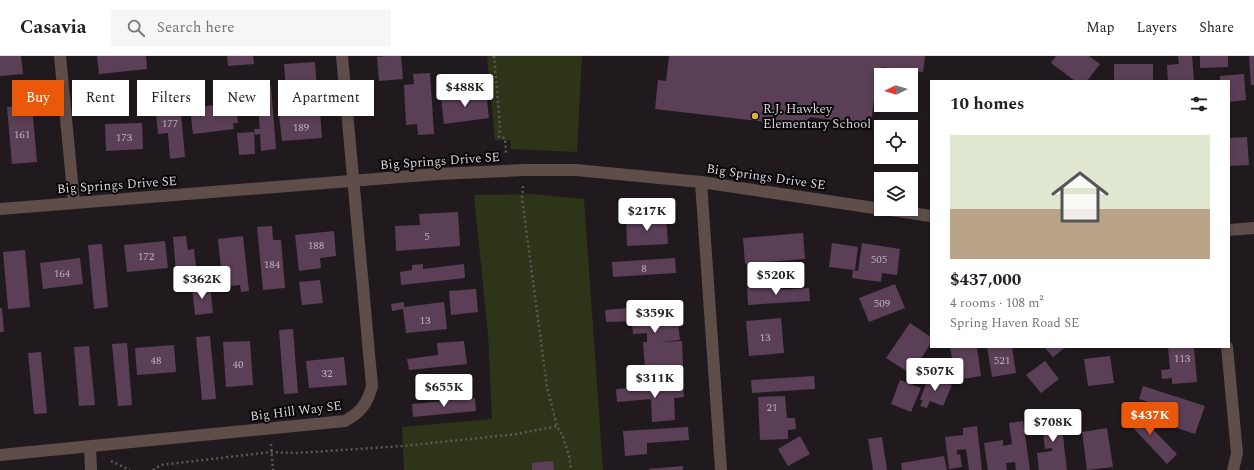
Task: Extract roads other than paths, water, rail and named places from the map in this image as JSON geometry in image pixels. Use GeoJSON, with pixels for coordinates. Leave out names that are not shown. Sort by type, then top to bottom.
{"type":"FeatureCollection","features":[{"type":"Feature","properties":{"kind":"street"},"geometry":{"type":"LineString","coordinates":[[60,56],[74,202]]}},
{"type":"Feature","properties":{"kind":"street","name":"Big Hill Way SE"},"geometry":{"type":"LineString","coordinates":[[0,455],[90,448],[345,421],[364,407],[369,398],[372,386],[342,56]]}},
{"type":"Feature","properties":{"kind":"street","name":"Big Springs Drive SE"},"geometry":{"type":"LineString","coordinates":[[0,209],[74,202],[353,182],[438,174],[524,170],[576,170],[702,182],[874,207]]}},
{"type":"Feature","properties":{"kind":"street"},"geometry":{"type":"LineString","coordinates":[[702,182],[721,470]]}},
{"type":"Feature","properties":{"kind":"street"},"geometry":{"type":"LineString","coordinates":[[918,214],[930,216]]}},
{"type":"Feature","properties":{"kind":"street"},"geometry":{"type":"LineString","coordinates":[[1230,230],[1254,228]]}},
{"type":"Feature","properties":{"kind":"street"},"geometry":{"type":"LineString","coordinates":[[1227,348],[1238,454],[1233,470]]}},
{"type":"Feature","properties":{"kind":"street"},"geometry":{"type":"LineString","coordinates":[[90,448],[91,470]]}},
{"type":"Feature","properties":{"kind":"place","name":"R.J. Hawkey Elementary School"},"geometry":{"type":"Point","coordinates":[755,116]}}]}
